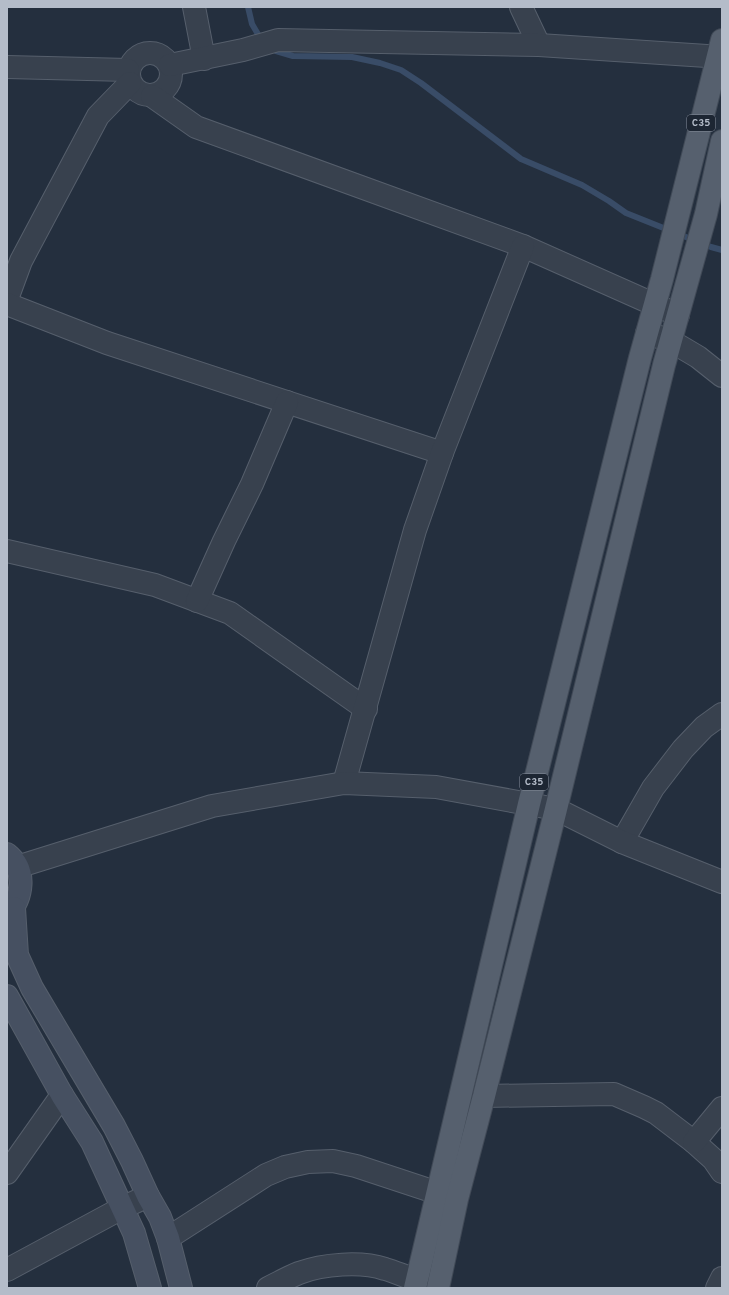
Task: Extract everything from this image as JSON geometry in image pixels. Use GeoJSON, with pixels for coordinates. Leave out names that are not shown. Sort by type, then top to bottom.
{"type":"FeatureCollection","features":[{"type":"Feature","properties":{"kind":"main road","name":"C35"},"geometry":{"type":"LineString","coordinates":[[416,1284],[529,804],[584,581],[640,358],[721,51]]}},
{"type":"Feature","properties":{"kind":"main road","name":"C35"},"geometry":{"type":"LineString","coordinates":[[438,1288],[457,1199],[556,809],[609,588],[671,341],[706,214],[722,140]]}},
{"type":"Feature","properties":{"kind":"main road"},"geometry":{"type":"LineString","coordinates":[[584,581],[609,588]]}},
{"type":"Feature","properties":{"kind":"street"},"geometry":{"type":"LineString","coordinates":[[194,7],[204,59]]}},
{"type":"Feature","properties":{"kind":"street"},"geometry":{"type":"LineString","coordinates":[[521,7],[539,44]]}},
{"type":"Feature","properties":{"kind":"street"},"geometry":{"type":"LineString","coordinates":[[170,65],[243,50],[278,40],[539,44],[721,51]]}},
{"type":"Feature","properties":{"kind":"street"},"geometry":{"type":"LineString","coordinates":[[7,298],[14,261],[98,116],[129,77],[135,58],[147,52],[160,55],[170,65],[171,78],[165,90],[152,96]]}},
{"type":"Feature","properties":{"kind":"street"},"geometry":{"type":"LineString","coordinates":[[7,67],[129,77]]}},
{"type":"Feature","properties":{"kind":"street"},"geometry":{"type":"LineString","coordinates":[[129,77],[139,94],[152,96],[196,127],[523,246],[678,315]]}},
{"type":"Feature","properties":{"kind":"street"},"geometry":{"type":"LineString","coordinates":[[344,783],[415,530],[442,453],[523,246]]}},
{"type":"Feature","properties":{"kind":"street"},"geometry":{"type":"LineString","coordinates":[[7,304],[107,343],[442,453]]}},
{"type":"Feature","properties":{"kind":"street"},"geometry":{"type":"LineString","coordinates":[[647,333],[671,341],[698,357],[722,376]]}},
{"type":"Feature","properties":{"kind":"street"},"geometry":{"type":"LineString","coordinates":[[197,601],[252,484],[287,402]]}},
{"type":"Feature","properties":{"kind":"street"},"geometry":{"type":"LineString","coordinates":[[7,551],[154,585],[230,613],[366,709]]}},
{"type":"Feature","properties":{"kind":"street"},"geometry":{"type":"LineString","coordinates":[[622,842],[653,788],[683,748],[704,727],[722,714]]}},
{"type":"Feature","properties":{"kind":"street"},"geometry":{"type":"LineString","coordinates":[[181,1288],[168,1238],[160,1217],[148,1196],[114,1126],[32,988],[17,954],[10,911],[18,898],[20,877],[12,861],[212,806],[344,783],[436,787],[556,809],[622,842],[722,882]]}},
{"type":"Feature","properties":{"kind":"street"},"geometry":{"type":"LineString","coordinates":[[7,996],[62,1095],[92,1142],[134,1233],[150,1288]]}},
{"type":"Feature","properties":{"kind":"street"},"geometry":{"type":"LineString","coordinates":[[484,1096],[614,1094],[656,1113],[694,1142],[713,1159],[722,1172]]}},
{"type":"Feature","properties":{"kind":"street"},"geometry":{"type":"LineString","coordinates":[[7,1173],[62,1095]]}},
{"type":"Feature","properties":{"kind":"street"},"geometry":{"type":"LineString","coordinates":[[694,1142],[722,1108]]}},
{"type":"Feature","properties":{"kind":"street"},"geometry":{"type":"LineString","coordinates":[[168,1238],[266,1175],[285,1167],[308,1162],[333,1161],[356,1166],[457,1199]]}},
{"type":"Feature","properties":{"kind":"street"},"geometry":{"type":"LineString","coordinates":[[7,1270],[122,1208],[148,1196]]}},
{"type":"Feature","properties":{"kind":"street"},"geometry":{"type":"LineString","coordinates":[[268,1288],[299,1273],[322,1267],[343,1265],[384,1268],[416,1284]]}},
{"type":"Feature","properties":{"kind":"street"},"geometry":{"type":"LineString","coordinates":[[717,1288],[722,1278]]}},
{"type":"Feature","properties":{"kind":"waterway"},"geometry":{"type":"LineString","coordinates":[[248,7],[252,24],[262,41]]}},
{"type":"Feature","properties":{"kind":"waterway"},"geometry":{"type":"LineString","coordinates":[[271,48],[293,56],[352,57],[380,63],[401,70],[421,83],[521,159],[582,185],[626,213],[722,250]]}}]}
